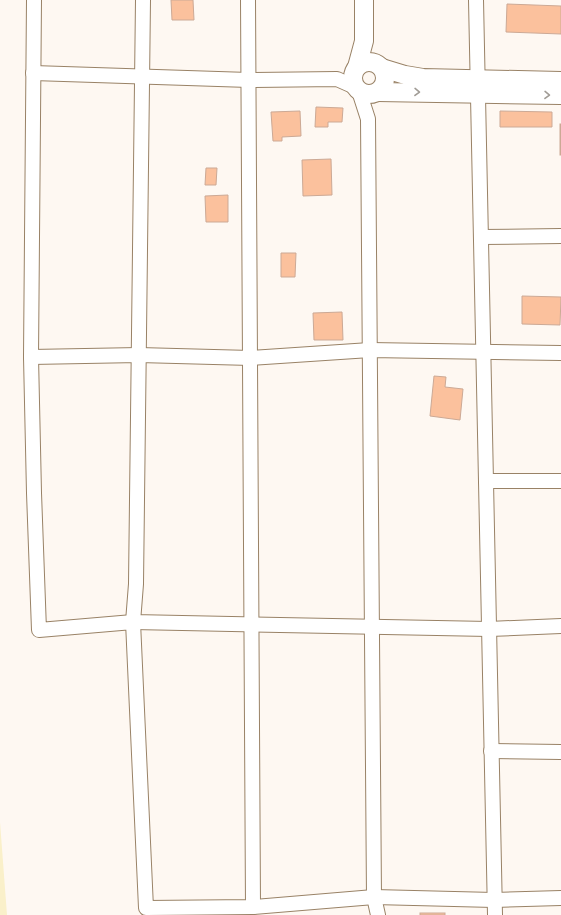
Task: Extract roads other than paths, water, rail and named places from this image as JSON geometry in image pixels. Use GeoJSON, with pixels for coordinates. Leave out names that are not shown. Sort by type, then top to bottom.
{"type":"FeatureCollection","features":[{"type":"Feature","properties":{"kind":"street"},"geometry":{"type":"LineString","coordinates":[[34,0],[31,357],[39,630],[133,622],[489,628],[561,626]]}},
{"type":"Feature","properties":{"kind":"street"},"geometry":{"type":"LineString","coordinates":[[142,0],[136,584],[133,622],[146,912],[292,910],[374,897],[494,900],[561,898]]}},
{"type":"Feature","properties":{"kind":"street"},"geometry":{"type":"LineString","coordinates":[[247,910],[252,623],[248,0]]}},
{"type":"Feature","properties":{"kind":"street"},"geometry":{"type":"LineString","coordinates":[[364,0],[364,41],[356,79],[368,119],[374,897],[378,915]]}},
{"type":"Feature","properties":{"kind":"street"},"geometry":{"type":"LineString","coordinates":[[476,0],[495,915]]}},
{"type":"Feature","properties":{"kind":"street"},"geometry":{"type":"LineString","coordinates":[[364,41],[386,78],[382,88],[378,92],[368,119]]}},
{"type":"Feature","properties":{"kind":"street"},"geometry":{"type":"LineString","coordinates":[[356,79],[367,62],[405,75],[478,86],[561,95]]}},
{"type":"Feature","properties":{"kind":"street"},"geometry":{"type":"LineString","coordinates":[[33,73],[249,80],[356,79]]}},
{"type":"Feature","properties":{"kind":"street"},"geometry":{"type":"LineString","coordinates":[[356,79],[368,95],[378,92],[561,81]]}},
{"type":"Feature","properties":{"kind":"street"},"geometry":{"type":"LineString","coordinates":[[481,237],[561,236]]}},
{"type":"Feature","properties":{"kind":"street"},"geometry":{"type":"LineString","coordinates":[[31,357],[139,355],[251,358],[370,350],[561,353]]}},
{"type":"Feature","properties":{"kind":"street"},"geometry":{"type":"LineString","coordinates":[[486,481],[561,481]]}},
{"type":"Feature","properties":{"kind":"street"},"geometry":{"type":"LineString","coordinates":[[491,751],[561,752]]}}]}
